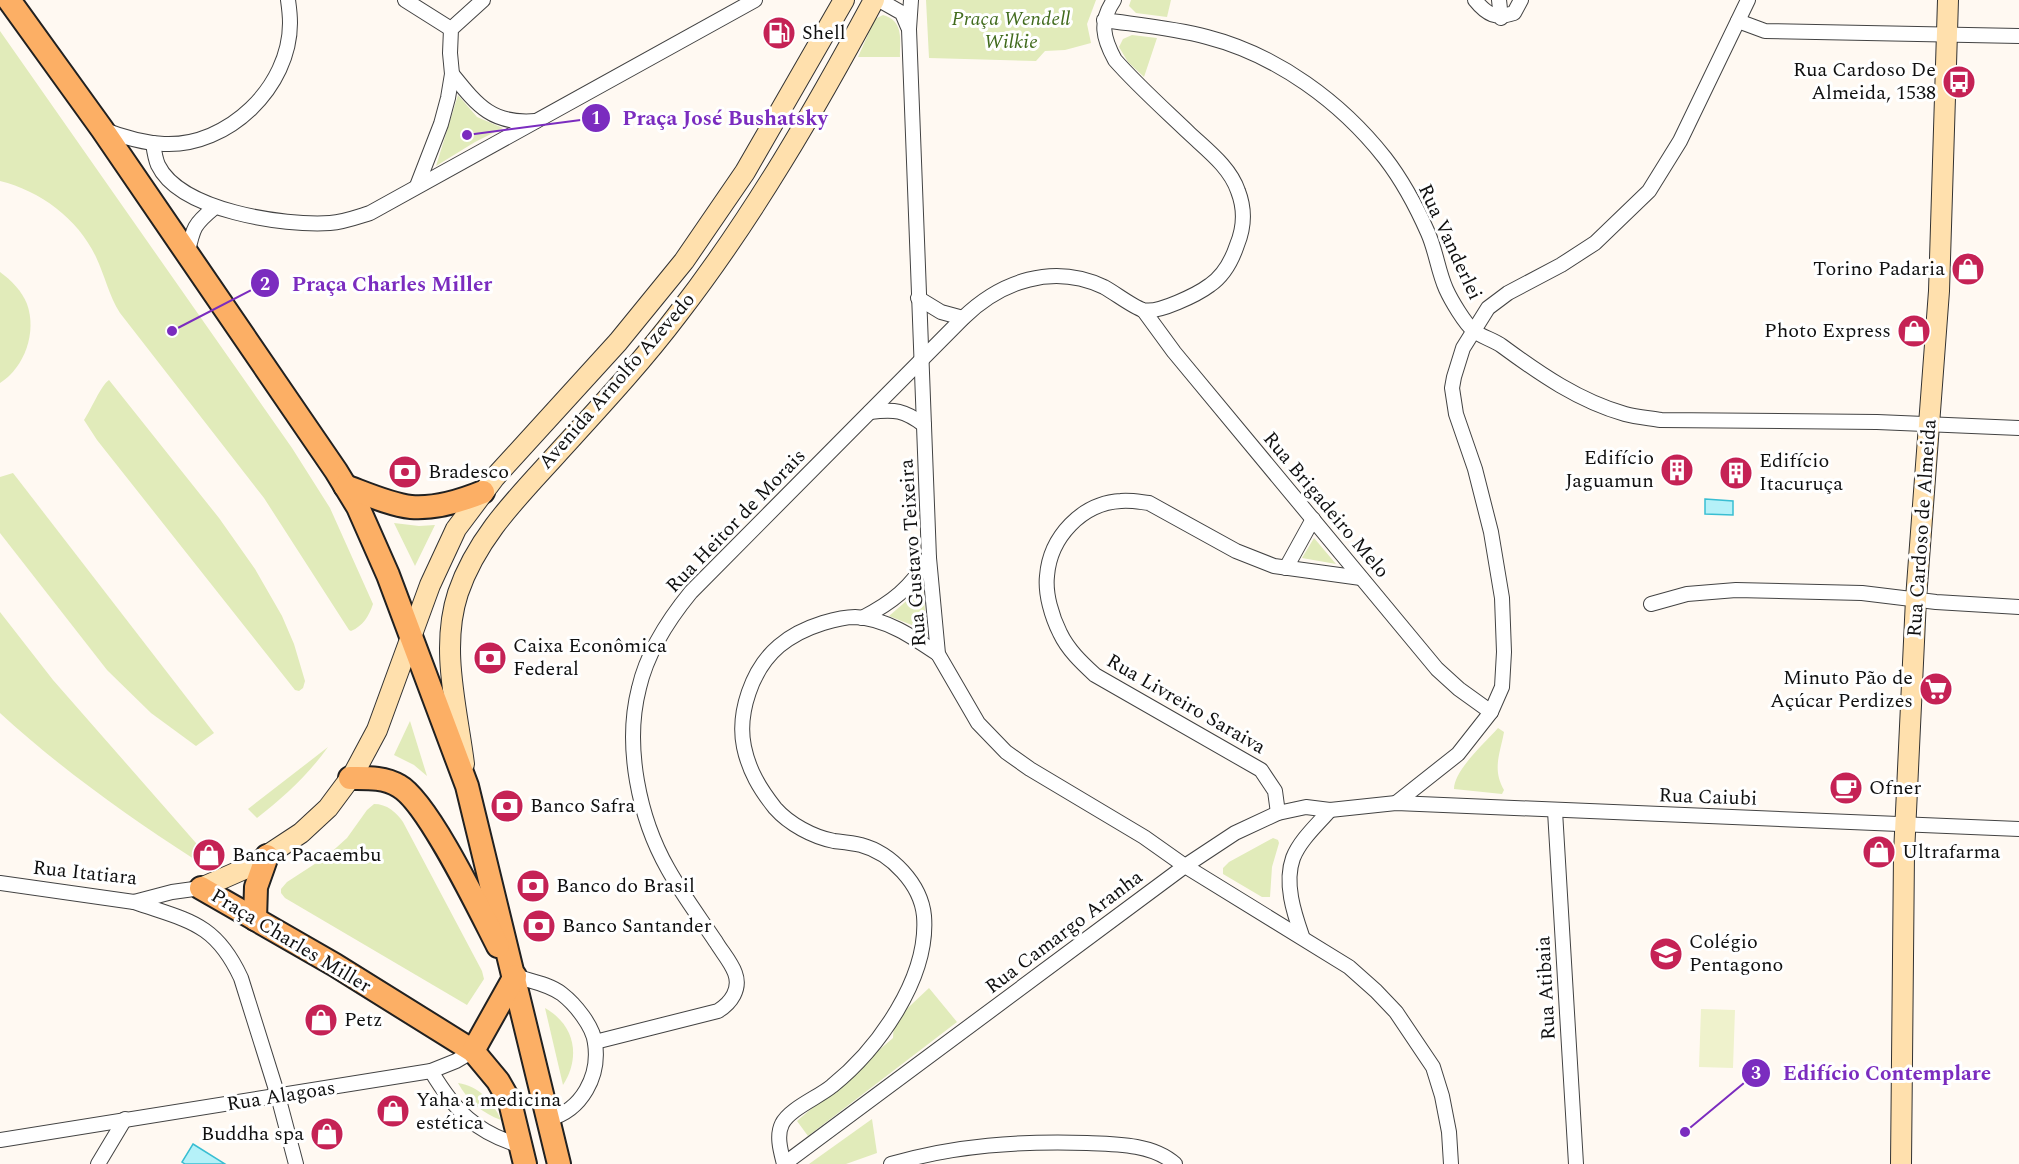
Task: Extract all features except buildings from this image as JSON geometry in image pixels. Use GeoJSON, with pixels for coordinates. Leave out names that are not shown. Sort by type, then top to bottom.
{"type":"FeatureCollection","features":[{"type":"Feature","properties":{"kind":"main road"},"geometry":{"type":"LineString","coordinates":[[9,0],[102,129],[358,507],[388,575],[467,786],[559,1164]]}},
{"type":"Feature","properties":{"kind":"main road","name":"Avenida Arnolfo Azevedo"},"geometry":{"type":"LineString","coordinates":[[411,638],[430,585],[456,529],[495,477],[618,342],[684,261],[745,172],[844,0]]}},
{"type":"Feature","properties":{"kind":"main road","name":"Avenida Arnolfo Azevedo"},"geometry":{"type":"LineString","coordinates":[[467,786],[450,657],[452,625],[458,595],[483,540],[511,504],[662,333],[711,270],[744,224],[834,76],[876,0]]}},
{"type":"Feature","properties":{"kind":"main road","name":"Rua Cardoso de Almeida"},"geometry":{"type":"LineString","coordinates":[[1901,1164],[1905,825],[1916,599],[1939,291],[1948,0]]}},
{"type":"Feature","properties":{"kind":"main road"},"geometry":{"type":"LineString","coordinates":[[345,486],[410,507],[459,501],[483,492]]}},
{"type":"Feature","properties":{"kind":"main road","name":"Praça Charles Miller"},"geometry":{"type":"LineString","coordinates":[[201,888],[251,866],[267,856],[301,834],[328,808],[350,778],[377,730],[411,638]]}},
{"type":"Feature","properties":{"kind":"main road"},"geometry":{"type":"LineString","coordinates":[[350,778],[379,779],[400,786],[422,809],[515,976]]}},
{"type":"Feature","properties":{"kind":"main road"},"geometry":{"type":"LineString","coordinates":[[255,919],[255,887],[267,856]]}},
{"type":"Feature","properties":{"kind":"main road","name":"Praça Charles Miller"},"geometry":{"type":"LineString","coordinates":[[201,888],[335,965],[473,1051],[498,1081],[510,1102],[523,1155]]}},
{"type":"Feature","properties":{"kind":"main road"},"geometry":{"type":"LineString","coordinates":[[473,1051],[515,976]]}},
{"type":"Feature","properties":{"kind":"street"},"geometry":{"type":"LineString","coordinates":[[102,129],[153,143],[166,144],[189,142],[212,135],[232,125],[249,113],[276,77],[284,56],[290,24],[288,0]]}},
{"type":"Feature","properties":{"kind":"street"},"geometry":{"type":"LineString","coordinates":[[405,0],[451,29]]}},
{"type":"Feature","properties":{"kind":"street"},"geometry":{"type":"LineString","coordinates":[[417,186],[441,124],[448,98],[452,74],[451,29],[483,0]]}},
{"type":"Feature","properties":{"kind":"street"},"geometry":{"type":"LineString","coordinates":[[153,143],[158,164],[171,182],[193,197],[215,207],[297,223],[345,221],[370,213],[754,0]]}},
{"type":"Feature","properties":{"kind":"street"},"geometry":{"type":"LineString","coordinates":[[876,0],[902,13],[909,29]]}},
{"type":"Feature","properties":{"kind":"street","name":"Rua Gustavo Teixeira"},"geometry":{"type":"LineString","coordinates":[[911,0],[909,29],[918,298],[929,558],[938,654],[978,723],[1006,752],[1030,769],[1144,837],[1185,866],[1302,936],[1349,967],[1377,991],[1396,1012],[1433,1067],[1449,1131],[1450,1164]]}},
{"type":"Feature","properties":{"kind":"street"},"geometry":{"type":"LineString","coordinates":[[1114,0],[1104,20],[1106,42],[1115,60],[1219,161],[1239,191],[1244,217],[1234,253],[1216,281],[1203,291],[1162,308],[1144,310]]}},
{"type":"Feature","properties":{"kind":"street"},"geometry":{"type":"LineString","coordinates":[[1474,0],[1489,13],[1501,18],[1514,13],[1521,0]]}},
{"type":"Feature","properties":{"kind":"street"},"geometry":{"type":"LineString","coordinates":[[1499,0],[1501,18]]}},
{"type":"Feature","properties":{"kind":"street"},"geometry":{"type":"LineString","coordinates":[[1396,803],[1458,754],[1491,712],[1502,687],[1504,652],[1502,598],[1491,532],[1475,469],[1456,414],[1452,388],[1463,348],[1488,308],[1501,297],[1561,265],[1595,243],[1649,191],[1680,141],[1748,0]]}},
{"type":"Feature","properties":{"kind":"street","name":"Rua Vanderlei"},"geometry":{"type":"LineString","coordinates":[[1104,20],[1209,38],[1243,50],[1285,71],[1315,90],[1343,113],[1370,140],[1401,182],[1429,234],[1437,268],[1447,292],[1473,331],[1498,343],[1561,387],[1593,402],[1625,414],[1660,420],[1930,423],[2019,428]]}},
{"type":"Feature","properties":{"kind":"street"},"geometry":{"type":"LineString","coordinates":[[1738,21],[1766,31],[2019,36]]}},
{"type":"Feature","properties":{"kind":"street"},"geometry":{"type":"LineString","coordinates":[[452,74],[476,104],[485,111],[505,120],[522,122],[539,120]]}},
{"type":"Feature","properties":{"kind":"street"},"geometry":{"type":"LineString","coordinates":[[116,150],[153,143]]}},
{"type":"Feature","properties":{"kind":"street"},"geometry":{"type":"LineString","coordinates":[[187,256],[192,230],[197,222],[215,207]]}},
{"type":"Feature","properties":{"kind":"street","name":"Rua Heitor de Morais"},"geometry":{"type":"LineString","coordinates":[[595,1042],[718,1011],[729,1004],[734,996],[737,983],[735,974],[669,871],[653,840],[639,792],[634,760],[634,719],[639,688],[652,651],[678,608],[691,592],[963,318],[989,296],[1006,286],[1036,278],[1058,277],[1091,282],[1144,310]]}},
{"type":"Feature","properties":{"kind":"street"},"geometry":{"type":"LineString","coordinates":[[918,298],[941,312],[963,318]]}},
{"type":"Feature","properties":{"kind":"street","name":"Rua Brigadeiro Melo"},"geometry":{"type":"LineString","coordinates":[[1144,310],[1174,352],[1437,669],[1459,689],[1491,712]]}},
{"type":"Feature","properties":{"kind":"street"},"geometry":{"type":"LineString","coordinates":[[870,412],[899,411],[911,415],[924,425]]}},
{"type":"Feature","properties":{"kind":"street","name":"Rua Livreiro Saraiva"},"geometry":{"type":"LineString","coordinates":[[1278,813],[1275,791],[1261,770],[1095,675],[1078,660],[1061,634],[1052,613],[1046,576],[1053,548],[1068,526],[1092,510],[1120,501],[1149,503],[1236,551],[1274,566],[1361,578]]}},
{"type":"Feature","properties":{"kind":"street"},"geometry":{"type":"LineString","coordinates":[[1286,568],[1313,519]]}},
{"type":"Feature","properties":{"kind":"street"},"geometry":{"type":"LineString","coordinates":[[862,618],[893,601],[916,579],[929,558]]}},
{"type":"Feature","properties":{"kind":"street"},"geometry":{"type":"LineString","coordinates":[[1651,604],[1687,594],[1736,590],[1862,593],[1936,602],[2019,607]]}},
{"type":"Feature","properties":{"kind":"street"},"geometry":{"type":"LineString","coordinates":[[784,1164],[779,1139],[780,1127],[785,1118],[832,1087],[858,1062],[876,1042],[903,999],[924,946],[924,915],[919,895],[909,878],[880,853],[861,845],[831,840],[810,833],[780,813],[764,793],[750,770],[743,745],[742,719],[748,695],[756,676],[779,646],[803,630],[833,620],[854,617],[879,621],[915,639],[938,654]]}},
{"type":"Feature","properties":{"kind":"street","name":"Rua Camargo Aranha"},"geometry":{"type":"LineString","coordinates":[[784,1164],[1185,866],[1235,833],[1278,813],[1306,807],[1330,810],[1396,803]]}},
{"type":"Feature","properties":{"kind":"street","name":"Rua Caiubi"},"geometry":{"type":"LineString","coordinates":[[1396,803],[2019,829]]}},
{"type":"Feature","properties":{"kind":"street"},"geometry":{"type":"LineString","coordinates":[[1302,936],[1295,916],[1289,881],[1293,858],[1303,842],[1330,810]]}},
{"type":"Feature","properties":{"kind":"street","name":"Rua Atibaia"},"geometry":{"type":"LineString","coordinates":[[1555,811],[1576,1164]]}},
{"type":"Feature","properties":{"kind":"street","name":"Rua Itatiara"},"geometry":{"type":"LineString","coordinates":[[0,883],[134,902],[172,892],[201,888]]}},
{"type":"Feature","properties":{"kind":"street"},"geometry":{"type":"LineString","coordinates":[[134,902],[186,920],[206,930],[221,943],[232,960],[241,978],[278,1096],[294,1162]]}},
{"type":"Feature","properties":{"kind":"street"},"geometry":{"type":"LineString","coordinates":[[515,976],[560,992],[590,1027],[595,1042],[596,1061],[592,1080],[583,1095],[567,1111],[549,1119]]}},
{"type":"Feature","properties":{"kind":"street","name":"Rua Alagoas"},"geometry":{"type":"LineString","coordinates":[[0,1140],[431,1071],[473,1051]]}},
{"type":"Feature","properties":{"kind":"street","name":"Praça Charles Miller"},"geometry":{"type":"LineString","coordinates":[[431,1071],[448,1098],[466,1118],[523,1155]]}},
{"type":"Feature","properties":{"kind":"street"},"geometry":{"type":"LineString","coordinates":[[98,1164],[125,1119]]}},
{"type":"Feature","properties":{"kind":"street"},"geometry":{"type":"LineString","coordinates":[[891,1164],[968,1147],[1034,1142],[1104,1143],[1137,1147],[1157,1153],[1175,1164]]}},
{"type":"Feature","properties":{"kind":"green space","name":"Praça Wendell Wilkie"},"geometry":{"type":"Polygon","coordinates":[[[926,0],[1096,0],[1087,24],[1091,43],[1065,50],[1045,51],[1036,61],[929,58],[926,0]]]}},
{"type":"Feature","properties":{"kind":"green space"},"geometry":{"type":"Polygon","coordinates":[[[1131,0],[1171,0],[1167,17],[1136,13],[1129,6],[1131,0]]]}},
{"type":"Feature","properties":{"kind":"green space"},"geometry":{"type":"Polygon","coordinates":[[[883,15],[898,26],[900,57],[858,57],[875,19],[883,15]]]}},
{"type":"Feature","properties":{"kind":"green space"},"geometry":{"type":"Polygon","coordinates":[[[0,31],[292,448],[330,508],[373,604],[365,620],[355,629],[349,630],[264,498],[120,313],[96,257],[79,230],[57,208],[44,199],[0,181],[0,31]]]}},
{"type":"Feature","properties":{"kind":"green space"},"geometry":{"type":"Polygon","coordinates":[[[1132,35],[1157,38],[1144,77],[1128,62],[1119,47],[1123,39],[1132,35]]]}},
{"type":"Feature","properties":{"kind":"green space"},"geometry":{"type":"Polygon","coordinates":[[[458,95],[477,117],[503,128],[436,166],[458,95]]]}},
{"type":"Feature","properties":{"kind":"green space"},"geometry":{"type":"Polygon","coordinates":[[[0,272],[16,286],[25,299],[31,326],[27,348],[22,358],[9,376],[0,383],[0,272]]]}},
{"type":"Feature","properties":{"kind":"green space"},"geometry":{"type":"Polygon","coordinates":[[[109,380],[219,518],[255,569],[282,616],[294,644],[305,681],[303,688],[299,691],[295,690],[97,440],[84,420],[109,380]]]}},
{"type":"Feature","properties":{"kind":"green space"},"geometry":{"type":"Polygon","coordinates":[[[13,473],[214,733],[196,746],[151,713],[107,670],[0,533],[0,477],[13,473]]]}},
{"type":"Feature","properties":{"kind":"green space"},"geometry":{"type":"Polygon","coordinates":[[[394,523],[435,525],[415,566],[394,523]]]}},
{"type":"Feature","properties":{"kind":"green space"},"geometry":{"type":"Polygon","coordinates":[[[1314,538],[1336,564],[1302,558],[1314,538]]]}},
{"type":"Feature","properties":{"kind":"green space"},"geometry":{"type":"Polygon","coordinates":[[[923,590],[927,631],[889,616],[918,591],[923,590]]]}},
{"type":"Feature","properties":{"kind":"green space"},"geometry":{"type":"Polygon","coordinates":[[[0,612],[53,680],[210,859],[203,862],[194,859],[143,825],[70,772],[0,713],[0,612]]]}},
{"type":"Feature","properties":{"kind":"green space"},"geometry":{"type":"Polygon","coordinates":[[[410,721],[427,776],[414,765],[394,755],[410,721]]]}},
{"type":"Feature","properties":{"kind":"green space"},"geometry":{"type":"Polygon","coordinates":[[[1498,728],[1504,732],[1498,768],[1498,775],[1504,790],[1502,794],[1454,789],[1459,773],[1498,728]]]}},
{"type":"Feature","properties":{"kind":"green space"},"geometry":{"type":"Polygon","coordinates":[[[328,747],[295,785],[257,818],[248,809],[328,747]]]}},
{"type":"Feature","properties":{"kind":"green space"},"geometry":{"type":"Polygon","coordinates":[[[374,804],[391,809],[403,822],[482,971],[484,979],[467,1005],[285,898],[281,893],[281,889],[287,882],[327,856],[347,838],[374,804]]]}},
{"type":"Feature","properties":{"kind":"green space"},"geometry":{"type":"Polygon","coordinates":[[[1273,838],[1279,843],[1272,867],[1270,897],[1262,897],[1223,874],[1223,868],[1229,862],[1273,838]]]}},
{"type":"Feature","properties":{"kind":"green space"},"geometry":{"type":"Polygon","coordinates":[[[929,988],[957,1022],[808,1136],[797,1121],[893,1038],[894,1021],[929,988]]]}},
{"type":"Feature","properties":{"kind":"green space"},"geometry":{"type":"Polygon","coordinates":[[[545,1008],[563,1023],[572,1042],[572,1064],[563,1085],[545,1008]]]}},
{"type":"Feature","properties":{"kind":"green space"},"geometry":{"type":"Polygon","coordinates":[[[1701,1009],[1735,1010],[1733,1068],[1699,1067],[1701,1009]]]}},
{"type":"Feature","properties":{"kind":"green space"},"geometry":{"type":"Polygon","coordinates":[[[458,1083],[479,1091],[494,1107],[501,1120],[476,1106],[458,1083]]]}},
{"type":"Feature","properties":{"kind":"green space"},"geometry":{"type":"Polygon","coordinates":[[[872,1119],[877,1153],[846,1164],[809,1164],[872,1119]]]}},
{"type":"Feature","properties":{"kind":"water"},"geometry":{"type":"Polygon","coordinates":[[[1705,499],[1733,501],[1733,515],[1705,514],[1705,499]]]}},
{"type":"Feature","properties":{"kind":"water"},"geometry":{"type":"Polygon","coordinates":[[[193,1144],[225,1164],[185,1164],[182,1162],[193,1144]]]}},
{"type":"Feature","properties":{"kind":"place","name":"Shell"},"geometry":{"type":"Point","coordinates":[779,33]}},
{"type":"Feature","properties":{"kind":"place","name":"Rua Cardoso De Almeida, 1538"},"geometry":{"type":"Point","coordinates":[1959,82]}},
{"type":"Feature","properties":{"kind":"place","name":"Praça José Bushatsky"},"geometry":{"type":"Point","coordinates":[467,135]}},
{"type":"Feature","properties":{"kind":"place","name":"Torino Padaria"},"geometry":{"type":"Point","coordinates":[1968,269]}},
{"type":"Feature","properties":{"kind":"place","name":"Praça Charles Miller"},"geometry":{"type":"Point","coordinates":[172,331]}},
{"type":"Feature","properties":{"kind":"place","name":"Photo Express"},"geometry":{"type":"Point","coordinates":[1914,331]}},
{"type":"Feature","properties":{"kind":"place","name":"Edifício Jaguamun"},"geometry":{"type":"Point","coordinates":[1677,470]}},
{"type":"Feature","properties":{"kind":"place","name":"Bradesco"},"geometry":{"type":"Point","coordinates":[405,472]}},
{"type":"Feature","properties":{"kind":"place","name":"Edifício Itacuruça"},"geometry":{"type":"Point","coordinates":[1736,473]}},
{"type":"Feature","properties":{"kind":"place","name":"Caixa Econômica Federal"},"geometry":{"type":"Point","coordinates":[490,658]}},
{"type":"Feature","properties":{"kind":"place","name":"Minuto Pão de Açúcar Perdizes"},"geometry":{"type":"Point","coordinates":[1936,689]}},
{"type":"Feature","properties":{"kind":"place","name":"Ofner"},"geometry":{"type":"Point","coordinates":[1846,788]}},
{"type":"Feature","properties":{"kind":"place","name":"Banco Safra"},"geometry":{"type":"Point","coordinates":[507,806]}},
{"type":"Feature","properties":{"kind":"place","name":"Ultrafarma"},"geometry":{"type":"Point","coordinates":[1879,852]}},
{"type":"Feature","properties":{"kind":"place","name":"Banca Pacaembu"},"geometry":{"type":"Point","coordinates":[209,855]}},
{"type":"Feature","properties":{"kind":"place","name":"Banco do Brasil"},"geometry":{"type":"Point","coordinates":[533,886]}},
{"type":"Feature","properties":{"kind":"place","name":"Banco Santander"},"geometry":{"type":"Point","coordinates":[539,926]}},
{"type":"Feature","properties":{"kind":"place","name":"Colégio Pentagono"},"geometry":{"type":"Point","coordinates":[1666,954]}},
{"type":"Feature","properties":{"kind":"place","name":"Petz"},"geometry":{"type":"Point","coordinates":[321,1020]}},
{"type":"Feature","properties":{"kind":"place","name":"Yaha a medicina estética"},"geometry":{"type":"Point","coordinates":[393,1111]}},
{"type":"Feature","properties":{"kind":"place","name":"Edifício Contemplare"},"geometry":{"type":"Point","coordinates":[1685,1132]}},
{"type":"Feature","properties":{"kind":"place","name":"Buddha spa"},"geometry":{"type":"Point","coordinates":[327,1134]}}]}
